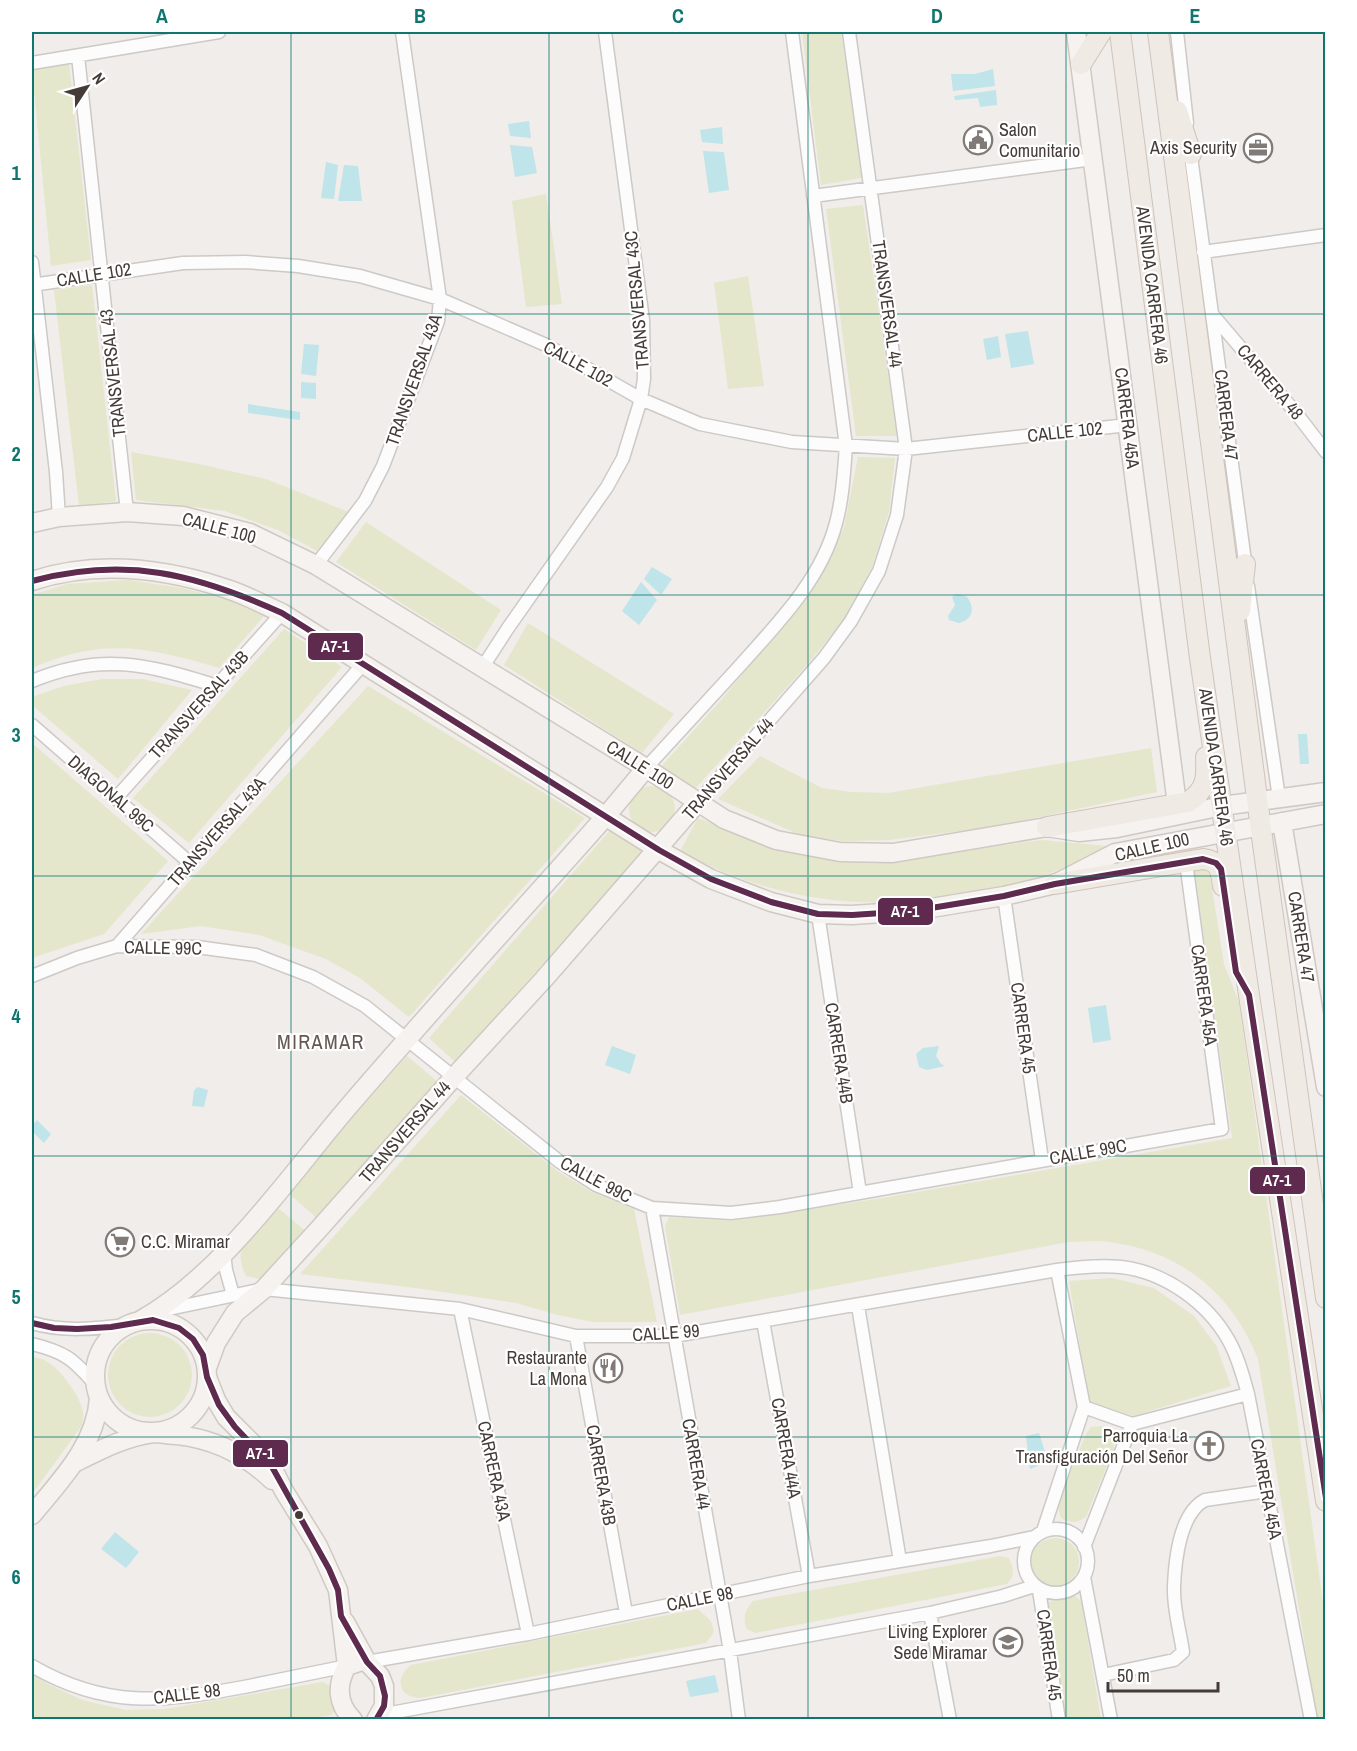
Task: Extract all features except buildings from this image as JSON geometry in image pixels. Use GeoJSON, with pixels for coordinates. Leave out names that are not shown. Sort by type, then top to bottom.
{"type":"FeatureCollection","features":[{"type":"Feature","properties":{"kind":"main road"},"geometry":{"type":"LineString","coordinates":[[1081,64],[1101,32]]}},
{"type":"Feature","properties":{"kind":"main road","name":"AVENIDA CARRERA 46"},"geometry":{"type":"LineString","coordinates":[[1120,32],[1200,658],[1326,1501]]}},
{"type":"Feature","properties":{"kind":"main road","name":"AVENIDA CARRERA 46"},"geometry":{"type":"LineString","coordinates":[[1158,32],[1260,826],[1326,1298]]}},
{"type":"Feature","properties":{"kind":"main road"},"geometry":{"type":"LineString","coordinates":[[1162,67],[1191,154]]}},
{"type":"Feature","properties":{"kind":"main road"},"geometry":{"type":"LineString","coordinates":[[1237,644],[1245,564]]}},
{"type":"Feature","properties":{"kind":"main road"},"geometry":{"type":"LineString","coordinates":[[1047,827],[1188,802],[1203,790],[1206,780],[1205,742],[1194,667],[1200,658]]}},
{"type":"Feature","properties":{"kind":"main road"},"geometry":{"type":"LineString","coordinates":[[1055,884],[1186,862],[1211,860],[1221,869],[1236,972],[1249,995]]}},
{"type":"Feature","properties":{"kind":"street"},"geometry":{"type":"LineString","coordinates":[[32,63],[219,32]]}},
{"type":"Feature","properties":{"kind":"street","name":"TRANSVERSAL 43A"},"geometry":{"type":"LineString","coordinates":[[316,565],[365,501],[383,466],[438,321],[440,299],[402,32]]}},
{"type":"Feature","properties":{"kind":"street","name":"TRANSVERSAL 43C"},"geometry":{"type":"LineString","coordinates":[[482,668],[607,487],[623,458],[640,399],[644,378],[643,320],[605,32]]}},
{"type":"Feature","properties":{"kind":"street"},"geometry":{"type":"LineString","coordinates":[[284,1491],[251,1462],[230,1449],[192,1437],[136,1431],[119,1423],[105,1410],[97,1391],[94,1375],[97,1357],[104,1343],[114,1333],[158,1311],[172,1301],[224,1253],[276,1196],[348,1107],[646,768],[764,638],[802,593],[823,559],[836,524],[843,487],[846,446],[792,32]]}},
{"type":"Feature","properties":{"kind":"street","name":"TRANSVERSAL 44"},"geometry":{"type":"LineString","coordinates":[[207,1372],[216,1343],[230,1320],[264,1289],[659,850],[824,658],[851,621],[879,571],[897,515],[906,448],[849,32]]}},
{"type":"Feature","properties":{"kind":"street","name":"CARRERA 45A"},"geometry":{"type":"LineString","coordinates":[[1076,32],[1177,804]]}},
{"type":"Feature","properties":{"kind":"street","name":"CARRERA 47"},"geometry":{"type":"LineString","coordinates":[[1177,32],[1203,252],[1279,798]]}},
{"type":"Feature","properties":{"kind":"street","name":"TRANSVERSAL 43"},"geometry":{"type":"LineString","coordinates":[[78,56],[127,512]]}},
{"type":"Feature","properties":{"kind":"street"},"geometry":{"type":"LineString","coordinates":[[813,196],[1093,159]]}},
{"type":"Feature","properties":{"kind":"street"},"geometry":{"type":"LineString","coordinates":[[1203,252],[1326,235]]}},
{"type":"Feature","properties":{"kind":"street"},"geometry":{"type":"LineString","coordinates":[[32,262],[59,517]]}},
{"type":"Feature","properties":{"kind":"street","name":"CALLE 102"},"geometry":{"type":"LineString","coordinates":[[33,285],[183,263],[245,262],[298,266],[360,276],[440,299],[546,345],[640,399],[700,424],[792,442],[906,448],[1128,425]]}},
{"type":"Feature","properties":{"kind":"street","name":"CARRERA 48"},"geometry":{"type":"LineString","coordinates":[[1212,314],[1326,452]]}},
{"type":"Feature","properties":{"kind":"street","name":"CALLE 100"},"geometry":{"type":"LineString","coordinates":[[32,523],[59,517],[127,512],[183,516],[250,533],[316,565],[646,768],[724,819],[776,840],[840,852],[893,853],[1047,827],[1079,832],[1117,828],[1222,806],[1326,792]]}},
{"type":"Feature","properties":{"kind":"street","name":"CALLE 100"},"geometry":{"type":"LineString","coordinates":[[32,581],[72,572],[117,568],[150,570],[184,576],[230,590],[282,613],[659,850],[711,879],[771,902],[818,914],[852,915],[913,911],[1004,896],[1055,884],[1115,853],[1326,814]]}},
{"type":"Feature","properties":{"kind":"street","name":"TRANSVERSAL 43B"},"geometry":{"type":"LineString","coordinates":[[116,798],[282,613]]}},
{"type":"Feature","properties":{"kind":"street"},"geometry":{"type":"LineString","coordinates":[[32,681],[55,671],[99,663],[167,670],[216,686]]}},
{"type":"Feature","properties":{"kind":"street","name":"TRANSVERSAL 43A"},"geometry":{"type":"LineString","coordinates":[[117,946],[364,663]]}},
{"type":"Feature","properties":{"kind":"street","name":"DIAGONAL 99C"},"geometry":{"type":"LineString","coordinates":[[32,725],[190,863]]}},
{"type":"Feature","properties":{"kind":"street","name":"CARRERA 47"},"geometry":{"type":"LineString","coordinates":[[1282,822],[1326,1087]]}},
{"type":"Feature","properties":{"kind":"street","name":"CARRERA 45A"},"geometry":{"type":"LineString","coordinates":[[1186,862],[1222,1129]]}},
{"type":"Feature","properties":{"kind":"street","name":"CARRERA 45"},"geometry":{"type":"LineString","coordinates":[[1004,896],[1042,1160]]}},
{"type":"Feature","properties":{"kind":"street","name":"CARRERA 44B"},"geometry":{"type":"LineString","coordinates":[[818,914],[860,1192]]}},
{"type":"Feature","properties":{"kind":"street","name":"CALLE 99C"},"geometry":{"type":"LineString","coordinates":[[32,976],[77,958],[117,946],[197,947],[256,955],[313,977],[365,1006],[560,1162],[596,1185],[652,1208],[731,1213],[780,1207],[1222,1129]]}},
{"type":"Feature","properties":{"kind":"street","name":"CARRERA 44"},"geometry":{"type":"LineString","coordinates":[[652,1208],[740,1719]]}},
{"type":"Feature","properties":{"kind":"street"},"geometry":{"type":"LineString","coordinates":[[224,1253],[233,1295]]}},
{"type":"Feature","properties":{"kind":"street","name":"CALLE 99"},"geometry":{"type":"LineString","coordinates":[[158,1311],[264,1289],[460,1308],[576,1336],[674,1336],[1057,1270],[1094,1266],[1124,1268],[1149,1274],[1172,1284]]}},
{"type":"Feature","properties":{"kind":"street"},"geometry":{"type":"LineString","coordinates":[[1037,1588],[1028,1577],[1024,1567],[1024,1556],[1027,1546],[1038,1534],[1084,1407],[1057,1270]]}},
{"type":"Feature","properties":{"kind":"street","name":"CARRERA 45A"},"geometry":{"type":"LineString","coordinates":[[1172,1284],[1203,1307],[1217,1323],[1229,1341],[1240,1366],[1248,1394],[1311,1719]]}},
{"type":"Feature","properties":{"kind":"street"},"geometry":{"type":"LineString","coordinates":[[858,1306],[900,1562]]}},
{"type":"Feature","properties":{"kind":"street","name":"CARRERA 43A"},"geometry":{"type":"LineString","coordinates":[[460,1308],[528,1634]]}},
{"type":"Feature","properties":{"kind":"street"},"geometry":{"type":"LineString","coordinates":[[32,1323],[69,1329],[96,1329],[156,1320],[171,1323],[184,1330],[198,1347],[216,1400],[226,1417],[271,1465],[284,1491],[318,1546],[338,1590],[347,1666],[340,1680],[340,1696],[345,1710],[353,1719]]}},
{"type":"Feature","properties":{"kind":"street","name":"CARRERA 44A"},"geometry":{"type":"LineString","coordinates":[[763,1321],[809,1576]]}},
{"type":"Feature","properties":{"kind":"street","name":"CARRERA 43B"},"geometry":{"type":"LineString","coordinates":[[576,1336],[626,1613]]}},
{"type":"Feature","properties":{"kind":"street"},"geometry":{"type":"LineString","coordinates":[[32,1344],[60,1352],[70,1358],[97,1391],[95,1423],[76,1462],[32,1515]]}},
{"type":"Feature","properties":{"kind":"street"},"geometry":{"type":"LineString","coordinates":[[76,1462],[102,1448],[173,1429],[189,1419],[200,1404],[207,1386],[207,1372]]}},
{"type":"Feature","properties":{"kind":"street"},"geometry":{"type":"LineString","coordinates":[[1084,1407],[1132,1424],[1248,1394]]}},
{"type":"Feature","properties":{"kind":"street"},"geometry":{"type":"LineString","coordinates":[[1084,1547],[1132,1424]]}},
{"type":"Feature","properties":{"kind":"street"},"geometry":{"type":"LineString","coordinates":[[1103,1675],[1174,1660],[1180,1656],[1183,1652],[1174,1589],[1178,1554],[1189,1513],[1196,1504],[1205,1500],[1267,1491]]}},
{"type":"Feature","properties":{"kind":"street"},"geometry":{"type":"LineString","coordinates":[[378,1717],[930,1613],[1037,1588],[1056,1594],[1064,1593],[1079,1584],[1084,1577],[1088,1562],[1084,1547],[1071,1533],[1062,1530],[1052,1529],[1038,1534]]}},
{"type":"Feature","properties":{"kind":"street","name":"CALLE 98"},"geometry":{"type":"LineString","coordinates":[[367,1662],[528,1634],[809,1576],[900,1562],[1038,1534]]}},
{"type":"Feature","properties":{"kind":"street"},"geometry":{"type":"LineString","coordinates":[[1084,1577],[1111,1719]]}},
{"type":"Feature","properties":{"kind":"street","name":"CARRERA 45"},"geometry":{"type":"LineString","coordinates":[[1037,1588],[1059,1719]]}},
{"type":"Feature","properties":{"kind":"street"},"geometry":{"type":"LineString","coordinates":[[930,1613],[950,1719]]}},
{"type":"Feature","properties":{"kind":"street"},"geometry":{"type":"LineString","coordinates":[[341,1616],[367,1662],[380,1677],[384,1686],[384,1706],[378,1717]]}},
{"type":"Feature","properties":{"kind":"street"},"geometry":{"type":"LineString","coordinates":[[347,1666],[360,1661],[367,1662]]}},
{"type":"Feature","properties":{"kind":"street","name":"CALLE 98"},"geometry":{"type":"LineString","coordinates":[[32,1666],[73,1688],[139,1700],[185,1698],[347,1666]]}},
{"type":"Feature","properties":{"kind":"green space"},"geometry":{"type":"Polygon","coordinates":[[[802,32],[841,32],[862,178],[821,185],[802,32]]]}},
{"type":"Feature","properties":{"kind":"green space"},"geometry":{"type":"Polygon","coordinates":[[[69,63],[91,260],[51,266],[32,69],[69,63]]]}},
{"type":"Feature","properties":{"kind":"green space"},"geometry":{"type":"Polygon","coordinates":[[[546,194],[562,304],[526,307],[512,201],[546,194]]]}},
{"type":"Feature","properties":{"kind":"green space"},"geometry":{"type":"Polygon","coordinates":[[[863,205],[897,436],[856,436],[826,209],[863,205]]]}},
{"type":"Feature","properties":{"kind":"green space"},"geometry":{"type":"Polygon","coordinates":[[[748,276],[764,386],[728,389],[714,283],[748,276]]]}},
{"type":"Feature","properties":{"kind":"green space"},"geometry":{"type":"Polygon","coordinates":[[[92,285],[116,501],[79,506],[54,290],[92,285]]]}},
{"type":"Feature","properties":{"kind":"green space"},"geometry":{"type":"Polygon","coordinates":[[[131,452],[266,479],[351,513],[319,552],[278,530],[225,511],[136,500],[131,452]]]}},
{"type":"Feature","properties":{"kind":"green space"},"geometry":{"type":"Polygon","coordinates":[[[858,457],[895,458],[889,512],[872,567],[845,618],[807,665],[693,791],[659,769],[721,700],[810,592],[828,562],[844,527],[858,457]]]}},
{"type":"Feature","properties":{"kind":"green space"},"geometry":{"type":"Polygon","coordinates":[[[366,522],[501,610],[476,650],[336,562],[366,522]]]}},
{"type":"Feature","properties":{"kind":"green space"},"geometry":{"type":"Polygon","coordinates":[[[128,580],[182,588],[228,600],[264,616],[219,668],[170,655],[126,648],[81,652],[32,668],[32,595],[67,584],[128,580]]]}},
{"type":"Feature","properties":{"kind":"green space"},"geometry":{"type":"Polygon","coordinates":[[[528,623],[674,714],[642,753],[504,665],[528,623]]]}},
{"type":"Feature","properties":{"kind":"green space"},"geometry":{"type":"Polygon","coordinates":[[[284,629],[342,667],[189,843],[133,798],[284,629]]]}},
{"type":"Feature","properties":{"kind":"green space"},"geometry":{"type":"Polygon","coordinates":[[[102,679],[143,679],[192,690],[118,779],[32,705],[32,697],[64,686],[102,679]]]}},
{"type":"Feature","properties":{"kind":"green space"},"geometry":{"type":"Polygon","coordinates":[[[368,686],[585,818],[409,1017],[360,978],[326,959],[259,935],[201,926],[141,934],[368,686]]]}},
{"type":"Feature","properties":{"kind":"green space"},"geometry":{"type":"Polygon","coordinates":[[[32,743],[168,861],[104,934],[32,958],[32,743]]]}},
{"type":"Feature","properties":{"kind":"green space"},"geometry":{"type":"Polygon","coordinates":[[[1151,748],[1157,792],[992,827],[889,840],[842,841],[800,835],[718,799],[760,756],[822,788],[888,793],[1151,748]]]}},
{"type":"Feature","properties":{"kind":"green space"},"geometry":{"type":"Polygon","coordinates":[[[652,786],[668,793],[675,809],[668,825],[652,832],[636,825],[629,809],[636,793],[652,786]]]}},
{"type":"Feature","properties":{"kind":"green space"},"geometry":{"type":"Polygon","coordinates":[[[698,818],[774,846],[839,859],[879,862],[1042,840],[1107,846],[1052,873],[1016,884],[941,898],[885,903],[854,902],[794,894],[765,886],[736,877],[680,851],[698,818]]]}},
{"type":"Feature","properties":{"kind":"green space"},"geometry":{"type":"Polygon","coordinates":[[[612,828],[645,850],[455,1062],[429,1038],[612,828]]]}},
{"type":"Feature","properties":{"kind":"green space"},"geometry":{"type":"Polygon","coordinates":[[[1202,868],[1210,875],[1224,964],[1239,1002],[1325,1617],[1325,1719],[1317,1719],[1258,1359],[1247,1335],[1233,1314],[1218,1295],[1200,1279],[1159,1255],[1136,1247],[1105,1241],[1068,1242],[680,1315],[665,1226],[669,1217],[732,1221],[882,1198],[1232,1138],[1194,869],[1202,868]]]}},
{"type":"Feature","properties":{"kind":"green space"},"geometry":{"type":"Polygon","coordinates":[[[407,1056],[439,1083],[318,1219],[287,1192],[407,1056]]]}},
{"type":"Feature","properties":{"kind":"green space"},"geometry":{"type":"Polygon","coordinates":[[[461,1095],[559,1172],[592,1192],[634,1209],[657,1322],[593,1322],[516,1303],[300,1274],[461,1095]]]}},
{"type":"Feature","properties":{"kind":"green space"},"geometry":{"type":"Polygon","coordinates":[[[277,1207],[309,1234],[270,1278],[260,1279],[246,1276],[241,1255],[243,1246],[253,1230],[277,1207]]]}},
{"type":"Feature","properties":{"kind":"green space"},"geometry":{"type":"Polygon","coordinates":[[[1112,1278],[1154,1288],[1194,1316],[1216,1345],[1231,1386],[1133,1416],[1089,1401],[1069,1281],[1112,1278]]]}},
{"type":"Feature","properties":{"kind":"green space"},"geometry":{"type":"Polygon","coordinates":[[[150,1333],[166,1336],[180,1345],[189,1359],[192,1375],[189,1391],[180,1405],[166,1414],[150,1417],[134,1414],[120,1405],[111,1391],[108,1375],[111,1359],[120,1345],[134,1336],[150,1333]]]}},
{"type":"Feature","properties":{"kind":"green space"},"geometry":{"type":"Polygon","coordinates":[[[32,1356],[47,1362],[65,1378],[79,1400],[83,1416],[78,1431],[32,1494],[32,1356]]]}},
{"type":"Feature","properties":{"kind":"green space"},"geometry":{"type":"Polygon","coordinates":[[[1103,1426],[1113,1436],[1114,1448],[1086,1517],[1076,1522],[1068,1521],[1061,1518],[1057,1505],[1085,1436],[1091,1427],[1103,1426]]]}},
{"type":"Feature","properties":{"kind":"green space"},"geometry":{"type":"Polygon","coordinates":[[[1050,1538],[1060,1538],[1072,1545],[1079,1557],[1079,1567],[1072,1579],[1060,1586],[1050,1586],[1035,1575],[1031,1567],[1031,1557],[1042,1542],[1050,1538]]]}},
{"type":"Feature","properties":{"kind":"green space"},"geometry":{"type":"Polygon","coordinates":[[[1001,1556],[1009,1558],[1013,1569],[1007,1584],[755,1633],[747,1629],[745,1625],[745,1614],[753,1601],[1001,1556]]]}},
{"type":"Feature","properties":{"kind":"green space"},"geometry":{"type":"Polygon","coordinates":[[[1074,1595],[1081,1601],[1101,1719],[1066,1719],[1045,1611],[1048,1603],[1060,1596],[1074,1595]]]}},
{"type":"Feature","properties":{"kind":"green space"},"geometry":{"type":"Polygon","coordinates":[[[698,1609],[711,1621],[714,1632],[706,1643],[421,1698],[407,1695],[401,1686],[402,1676],[411,1665],[698,1609]]]}},
{"type":"Feature","properties":{"kind":"green space"},"geometry":{"type":"Polygon","coordinates":[[[32,1674],[82,1700],[126,1710],[165,1709],[323,1682],[332,1687],[338,1707],[331,1715],[306,1719],[39,1719],[32,1716],[32,1674]]]}},
{"type":"Feature","properties":{"kind":"water"},"geometry":{"type":"Polygon","coordinates":[[[993,69],[995,86],[953,91],[951,74],[975,74],[993,69]]]}},
{"type":"Feature","properties":{"kind":"water"},"geometry":{"type":"Polygon","coordinates":[[[996,90],[997,105],[980,107],[978,98],[955,100],[954,96],[996,90]]]}},
{"type":"Feature","properties":{"kind":"water"},"geometry":{"type":"Polygon","coordinates":[[[529,121],[531,138],[510,136],[508,124],[529,121]]]}},
{"type":"Feature","properties":{"kind":"water"},"geometry":{"type":"Polygon","coordinates":[[[722,127],[723,144],[702,142],[700,130],[722,127]]]}},
{"type":"Feature","properties":{"kind":"water"},"geometry":{"type":"Polygon","coordinates":[[[510,145],[532,147],[537,173],[515,177],[510,145]]]}},
{"type":"Feature","properties":{"kind":"water"},"geometry":{"type":"Polygon","coordinates":[[[703,151],[724,152],[729,190],[709,193],[703,151]]]}},
{"type":"Feature","properties":{"kind":"water"},"geometry":{"type":"Polygon","coordinates":[[[326,162],[338,165],[334,199],[321,198],[326,162]]]}},
{"type":"Feature","properties":{"kind":"water"},"geometry":{"type":"Polygon","coordinates":[[[344,165],[358,166],[362,201],[338,201],[344,165]]]}},
{"type":"Feature","properties":{"kind":"water"},"geometry":{"type":"Polygon","coordinates":[[[1028,331],[1034,364],[1011,368],[1005,334],[1028,331]]]}},
{"type":"Feature","properties":{"kind":"water"},"geometry":{"type":"Polygon","coordinates":[[[998,336],[1001,357],[987,360],[983,339],[998,336]]]}},
{"type":"Feature","properties":{"kind":"water"},"geometry":{"type":"Polygon","coordinates":[[[304,344],[319,345],[316,376],[301,374],[304,344]]]}},
{"type":"Feature","properties":{"kind":"water"},"geometry":{"type":"Polygon","coordinates":[[[301,382],[316,383],[316,399],[301,398],[301,382]]]}},
{"type":"Feature","properties":{"kind":"water"},"geometry":{"type":"Polygon","coordinates":[[[248,404],[300,412],[300,420],[248,413],[248,404]]]}},
{"type":"Feature","properties":{"kind":"water"},"geometry":{"type":"Polygon","coordinates":[[[652,567],[672,579],[661,595],[644,579],[652,567]]]}},
{"type":"Feature","properties":{"kind":"water"},"geometry":{"type":"Polygon","coordinates":[[[641,582],[657,600],[639,625],[622,611],[641,582]]]}},
{"type":"Feature","properties":{"kind":"water"},"geometry":{"type":"Polygon","coordinates":[[[957,594],[966,596],[972,609],[970,616],[959,623],[949,620],[948,616],[955,605],[952,597],[957,594]]]}},
{"type":"Feature","properties":{"kind":"water"},"geometry":{"type":"Polygon","coordinates":[[[1298,734],[1307,734],[1309,764],[1300,764],[1298,734]]]}},
{"type":"Feature","properties":{"kind":"water"},"geometry":{"type":"Polygon","coordinates":[[[1106,1005],[1111,1040],[1093,1043],[1088,1008],[1106,1005]]]}},
{"type":"Feature","properties":{"kind":"water"},"geometry":{"type":"Polygon","coordinates":[[[612,1046],[636,1055],[630,1074],[605,1065],[612,1046]]]}},
{"type":"Feature","properties":{"kind":"water"},"geometry":{"type":"Polygon","coordinates":[[[939,1046],[936,1056],[945,1066],[927,1070],[919,1067],[916,1054],[923,1048],[939,1046]]]}},
{"type":"Feature","properties":{"kind":"water"},"geometry":{"type":"Polygon","coordinates":[[[198,1087],[208,1090],[204,1107],[192,1106],[194,1090],[198,1087]]]}},
{"type":"Feature","properties":{"kind":"water"},"geometry":{"type":"Polygon","coordinates":[[[37,1120],[51,1134],[44,1143],[32,1131],[32,1126],[37,1120]]]}},
{"type":"Feature","properties":{"kind":"water"},"geometry":{"type":"Polygon","coordinates":[[[1039,1433],[1045,1452],[1043,1464],[1030,1469],[1026,1436],[1039,1433]]]}},
{"type":"Feature","properties":{"kind":"water"},"geometry":{"type":"Polygon","coordinates":[[[115,1532],[139,1552],[126,1568],[101,1549],[115,1532]]]}},
{"type":"Feature","properties":{"kind":"water"},"geometry":{"type":"Polygon","coordinates":[[[715,1675],[719,1692],[690,1697],[686,1681],[715,1675]]]}},
{"type":"Feature","properties":{"kind":"transit line","name":"A7-1"},"geometry":{"type":"LineString","coordinates":[[32,581],[99,570],[130,570],[190,579],[250,599],[282,613],[659,850],[711,879],[771,902],[818,914],[852,915],[913,911],[1203,859],[1216,863],[1221,869],[1236,972],[1249,995],[1326,1498]]}},
{"type":"Feature","properties":{"kind":"transit line","name":"A7-1"},"geometry":{"type":"LineString","coordinates":[[32,1323],[54,1328],[77,1329],[111,1327],[153,1320],[179,1328],[193,1339],[203,1355],[207,1377],[219,1405],[235,1427],[271,1465],[329,1569],[338,1590],[341,1616],[367,1662],[380,1676],[385,1696],[384,1706],[376,1720]]}},
{"type":"Feature","properties":{"kind":"place","name":"Salon Comunitario"},"geometry":{"type":"Point","coordinates":[978,140]}},
{"type":"Feature","properties":{"kind":"place","name":"Axis Security"},"geometry":{"type":"Point","coordinates":[1258,148]}},
{"type":"Feature","properties":{"kind":"place","name":"C.C. Miramar"},"geometry":{"type":"Point","coordinates":[120,1242]}},
{"type":"Feature","properties":{"kind":"place","name":"Restaurante La Mona"},"geometry":{"type":"Point","coordinates":[608,1368]}},
{"type":"Feature","properties":{"kind":"place","name":"Parroquia La Transfiguración Del Señor"},"geometry":{"type":"Point","coordinates":[1209,1446]}},
{"type":"Feature","properties":{"kind":"place","name":"Living Explorer Sede Miramar"},"geometry":{"type":"Point","coordinates":[1008,1642]}},
{"type":"Feature","properties":{"kind":"district","name":"MIRAMAR"},"geometry":{"type":"Point","coordinates":[321,1042]}}]}
